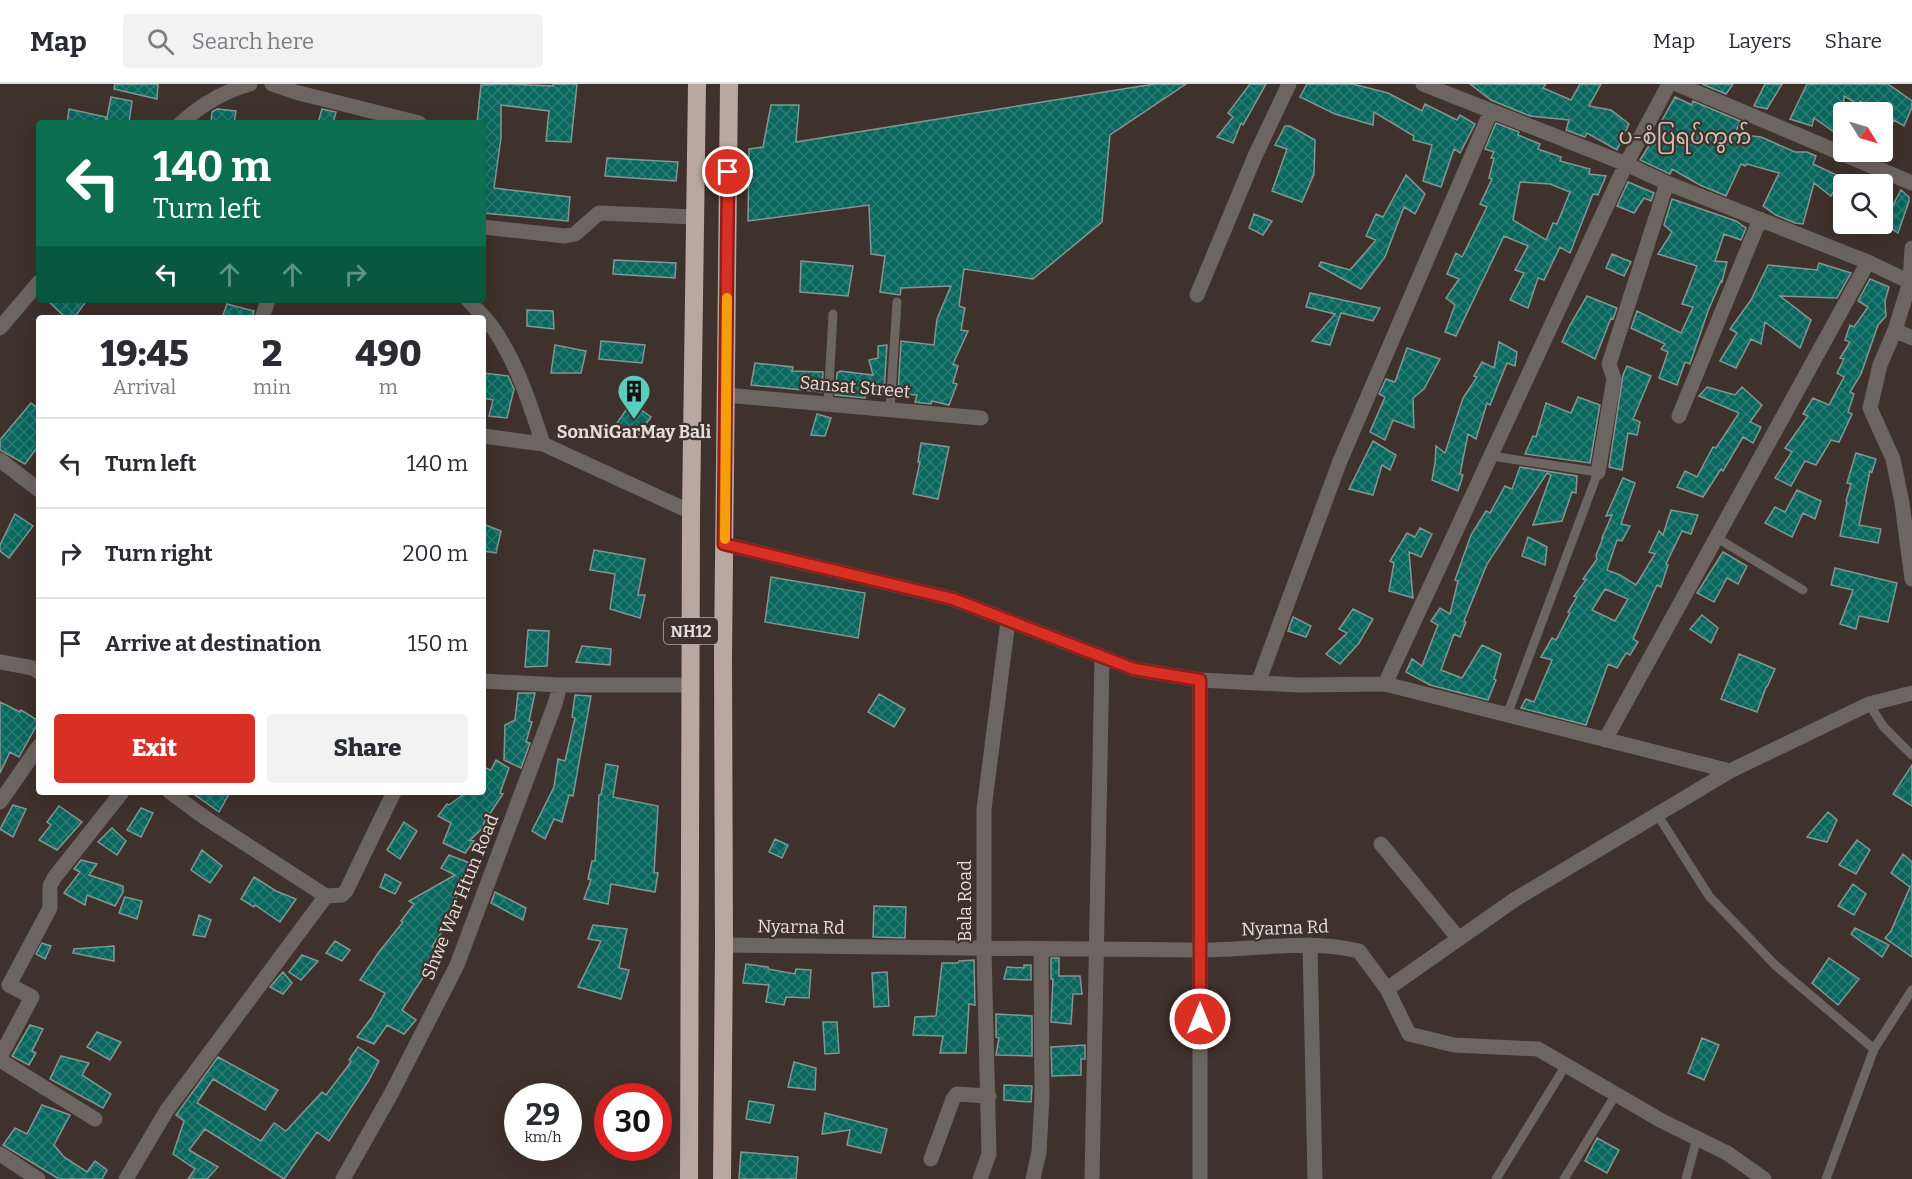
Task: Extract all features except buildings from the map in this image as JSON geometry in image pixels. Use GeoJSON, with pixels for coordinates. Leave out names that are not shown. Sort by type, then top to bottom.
{"type":"FeatureCollection","features":[{"type":"Feature","properties":{"kind":"highway","name":"NH12"},"geometry":{"type":"LineString","coordinates":[[689,1179],[691,512],[697,84]]}},
{"type":"Feature","properties":{"kind":"highway","name":"NH12"},"geometry":{"type":"LineString","coordinates":[[722,1179],[723,657],[729,84]]}},
{"type":"Feature","properties":{"kind":"highway"},"geometry":{"type":"LineString","coordinates":[[695,248],[727,250]]}},
{"type":"Feature","properties":{"kind":"highway"},"geometry":{"type":"LineString","coordinates":[[693,445],[725,446]]}},
{"type":"Feature","properties":{"kind":"highway"},"geometry":{"type":"LineString","coordinates":[[691,657],[723,657]]}},
{"type":"Feature","properties":{"kind":"highway"},"geometry":{"type":"LineString","coordinates":[[691,846],[723,846]]}},
{"type":"Feature","properties":{"kind":"highway"},"geometry":{"type":"LineString","coordinates":[[690,1040],[723,1043]]}},
{"type":"Feature","properties":{"kind":"street"},"geometry":{"type":"LineString","coordinates":[[184,120],[200,106],[237,87],[250,84]]}},
{"type":"Feature","properties":{"kind":"street"},"geometry":{"type":"LineString","coordinates":[[272,84],[295,93],[407,120]]}},
{"type":"Feature","properties":{"kind":"street"},"geometry":{"type":"LineString","coordinates":[[1197,296],[1255,156],[1289,84]]}},
{"type":"Feature","properties":{"kind":"street"},"geometry":{"type":"LineString","coordinates":[[1386,684],[1626,164],[1669,84]]}},
{"type":"Feature","properties":{"kind":"street"},"geometry":{"type":"LineString","coordinates":[[1677,84],[1912,183]]}},
{"type":"Feature","properties":{"kind":"street"},"geometry":{"type":"LineString","coordinates":[[1430,85],[1626,164],[1667,183],[1868,262],[1910,282]]}},
{"type":"Feature","properties":{"kind":"street"},"geometry":{"type":"LineString","coordinates":[[1258,683],[1340,461],[1491,111]]}},
{"type":"Feature","properties":{"kind":"street"},"geometry":{"type":"LineString","coordinates":[[1598,472],[1614,379],[1609,364],[1667,183]]}},
{"type":"Feature","properties":{"kind":"street"},"geometry":{"type":"LineString","coordinates":[[486,227],[565,236],[575,234],[599,213],[695,217]]}},
{"type":"Feature","properties":{"kind":"street"},"geometry":{"type":"LineString","coordinates":[[1679,417],[1760,219]]}},
{"type":"Feature","properties":{"kind":"street"},"geometry":{"type":"LineString","coordinates":[[1912,248],[1910,282],[1895,330],[1880,365],[1870,408],[1893,459],[1902,503],[1912,579]]}},
{"type":"Feature","properties":{"kind":"street"},"geometry":{"type":"LineString","coordinates":[[1605,740],[1868,262]]}},
{"type":"Feature","properties":{"kind":"street"},"geometry":{"type":"LineString","coordinates":[[0,328],[36,286]]}},
{"type":"Feature","properties":{"kind":"street"},"geometry":{"type":"LineString","coordinates":[[471,303],[482,315]]}},
{"type":"Feature","properties":{"kind":"street"},"geometry":{"type":"LineString","coordinates":[[486,320],[513,363],[530,401],[543,444]]}},
{"type":"Feature","properties":{"kind":"street"},"geometry":{"type":"LineString","coordinates":[[1895,330],[1912,338]]}},
{"type":"Feature","properties":{"kind":"street","name":"Sansat Street"},"geometry":{"type":"LineString","coordinates":[[726,395],[981,418]]}},
{"type":"Feature","properties":{"kind":"street"},"geometry":{"type":"LineString","coordinates":[[486,436],[543,444],[691,512]]}},
{"type":"Feature","properties":{"kind":"street"},"geometry":{"type":"LineString","coordinates":[[0,460],[36,488]]}},
{"type":"Feature","properties":{"kind":"street"},"geometry":{"type":"LineString","coordinates":[[724,544],[953,599],[1134,669],[1200,680],[1299,685],[1386,684],[1730,771]]}},
{"type":"Feature","properties":{"kind":"street","name":"Bala Road"},"geometry":{"type":"LineString","coordinates":[[980,1179],[989,1154],[984,950],[984,809],[1008,621]]}},
{"type":"Feature","properties":{"kind":"street"},"geometry":{"type":"LineString","coordinates":[[1092,1179],[1102,657]]}},
{"type":"Feature","properties":{"kind":"street"},"geometry":{"type":"LineString","coordinates":[[0,662],[36,670]]}},
{"type":"Feature","properties":{"kind":"street"},"geometry":{"type":"LineString","coordinates":[[1200,680],[1200,1179]]}},
{"type":"Feature","properties":{"kind":"street"},"geometry":{"type":"LineString","coordinates":[[486,681],[560,685],[691,685]]}},
{"type":"Feature","properties":{"kind":"street","name":"Shwe War Htun Road"},"geometry":{"type":"LineString","coordinates":[[343,1179],[391,1094],[457,965],[555,704],[560,685]]}},
{"type":"Feature","properties":{"kind":"street"},"geometry":{"type":"LineString","coordinates":[[1387,989],[1514,900],[1730,771],[1869,704],[1912,693]]}},
{"type":"Feature","properties":{"kind":"street"},"geometry":{"type":"LineString","coordinates":[[0,802],[36,750]]}},
{"type":"Feature","properties":{"kind":"street"},"geometry":{"type":"LineString","coordinates":[[95,1119],[0,1058],[31,1001],[31,995],[9,985],[50,908],[52,882],[120,795]]}},
{"type":"Feature","properties":{"kind":"street"},"geometry":{"type":"LineString","coordinates":[[174,795],[326,896],[342,895],[350,886],[393,795]]}},
{"type":"Feature","properties":{"kind":"street"},"geometry":{"type":"LineString","coordinates":[[1381,844],[1459,939]]}},
{"type":"Feature","properties":{"kind":"street"},"geometry":{"type":"LineString","coordinates":[[126,1179],[167,1110],[326,896]]}},
{"type":"Feature","properties":{"kind":"street","name":"Nyarna Rd"},"geometry":{"type":"LineString","coordinates":[[724,945],[984,950],[1096,948],[1200,950],[1336,945],[1359,951],[1387,989],[1409,1034],[1454,1045],[1538,1049],[1662,1121],[1727,1153],[1764,1179]]}},
{"type":"Feature","properties":{"kind":"street"},"geometry":{"type":"LineString","coordinates":[[1310,945],[1315,1179]]}},
{"type":"Feature","properties":{"kind":"street"},"geometry":{"type":"LineString","coordinates":[[1033,1179],[1039,1152],[1042,1097],[1041,949]]}},
{"type":"Feature","properties":{"kind":"street"},"geometry":{"type":"LineString","coordinates":[[931,1159],[953,1098],[957,1094],[989,1096]]}},
{"type":"Feature","properties":{"kind":"street"},"geometry":{"type":"LineString","coordinates":[[0,1154],[20,1174],[38,1179]]}},
{"type":"Feature","properties":{"kind":"lane"},"geometry":{"type":"LineString","coordinates":[[890,410],[897,302]]}},
{"type":"Feature","properties":{"kind":"lane"},"geometry":{"type":"LineString","coordinates":[[828,404],[833,314]]}},
{"type":"Feature","properties":{"kind":"lane"},"geometry":{"type":"LineString","coordinates":[[1491,456],[1598,472],[1507,715]]}},
{"type":"Feature","properties":{"kind":"lane"},"geometry":{"type":"LineString","coordinates":[[1716,538],[1803,590]]}},
{"type":"Feature","properties":{"kind":"lane"},"geometry":{"type":"LineString","coordinates":[[1869,704],[1883,726],[1912,755]]}},
{"type":"Feature","properties":{"kind":"lane"},"geometry":{"type":"LineString","coordinates":[[1657,814],[1709,896],[1775,965],[1874,1049]]}},
{"type":"Feature","properties":{"kind":"lane"},"geometry":{"type":"LineString","coordinates":[[1826,1179],[1874,1049],[1912,990]]}},
{"type":"Feature","properties":{"kind":"lane"},"geometry":{"type":"LineString","coordinates":[[1496,1179],[1566,1065]]}},
{"type":"Feature","properties":{"kind":"lane"},"geometry":{"type":"LineString","coordinates":[[1564,1179],[1616,1094]]}},
{"type":"Feature","properties":{"kind":"lane"},"geometry":{"type":"LineString","coordinates":[[1686,1179],[1697,1138]]}},
{"type":"Feature","properties":{"kind":"slow traffic"},"geometry":{"type":"LineString","coordinates":[[725,539],[727,298]]}},
{"type":"Feature","properties":{"kind":"place","name":"SonNiGarMay Bali"},"geometry":{"type":"Point","coordinates":[634,420]}},
{"type":"Feature","properties":{"kind":"district","name":"ပ-စံပြရပ်ကွက်"},"geometry":{"type":"Point","coordinates":[1685,137]}},
{"type":"Feature","properties":{"kind":"route"},"geometry":{"type":"LineString","coordinates":[[728,172],[724,544],[953,599],[1134,669],[1200,680],[1200,1019]]}}]}
